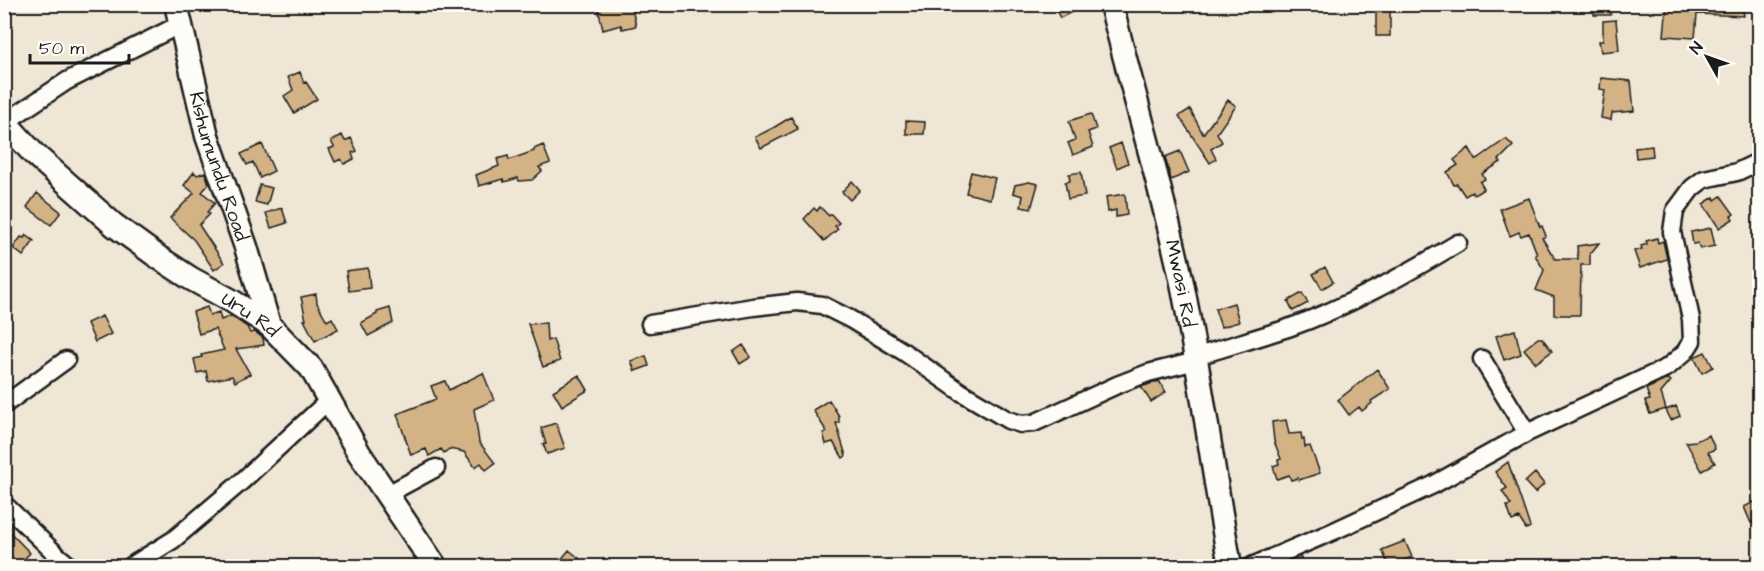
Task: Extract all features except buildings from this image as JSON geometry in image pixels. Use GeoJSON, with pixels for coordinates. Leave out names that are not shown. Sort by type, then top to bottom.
{"type":"FeatureCollection","features":[{"type":"Feature","properties":{"kind":"street","name":"Mwasi Rd"},"geometry":{"type":"LineString","coordinates":[[1111,4],[1156,173],[1181,283],[1230,567]]}},
{"type":"Feature","properties":{"kind":"street"},"geometry":{"type":"LineString","coordinates":[[5,122],[67,81],[178,14]]}},
{"type":"Feature","properties":{"kind":"street","name":"Kishumundu Road"},"geometry":{"type":"LineString","coordinates":[[178,14],[207,136],[246,247],[269,325]]}},
{"type":"Feature","properties":{"kind":"street","name":"Uru Rd"},"geometry":{"type":"LineString","coordinates":[[5,122],[33,153],[114,225],[190,278],[232,300],[269,325],[311,368],[358,453],[435,567]]}},
{"type":"Feature","properties":{"kind":"street"},"geometry":{"type":"LineString","coordinates":[[1252,567],[1433,485],[1527,433],[1668,367],[1685,352],[1692,341],[1691,319],[1672,232],[1675,211],[1692,188],[1704,179],[1737,172],[1760,161]]}},
{"type":"Feature","properties":{"kind":"street"},"geometry":{"type":"LineString","coordinates":[[650,324],[797,302],[822,305],[904,352],[961,392],[1008,420],[1021,424],[1034,423],[1148,373],[1288,328],[1323,314],[1400,277],[1458,243]]}},
{"type":"Feature","properties":{"kind":"street"},"geometry":{"type":"LineString","coordinates":[[1482,359],[1527,433]]}},
{"type":"Feature","properties":{"kind":"street"},"geometry":{"type":"LineString","coordinates":[[4,405],[66,360]]}},
{"type":"Feature","properties":{"kind":"street"},"geometry":{"type":"LineString","coordinates":[[131,567],[173,540],[240,483],[329,400]]}},
{"type":"Feature","properties":{"kind":"street"},"geometry":{"type":"LineString","coordinates":[[386,495],[436,468]]}},
{"type":"Feature","properties":{"kind":"street"},"geometry":{"type":"LineString","coordinates":[[4,504],[70,567]]}}]}
